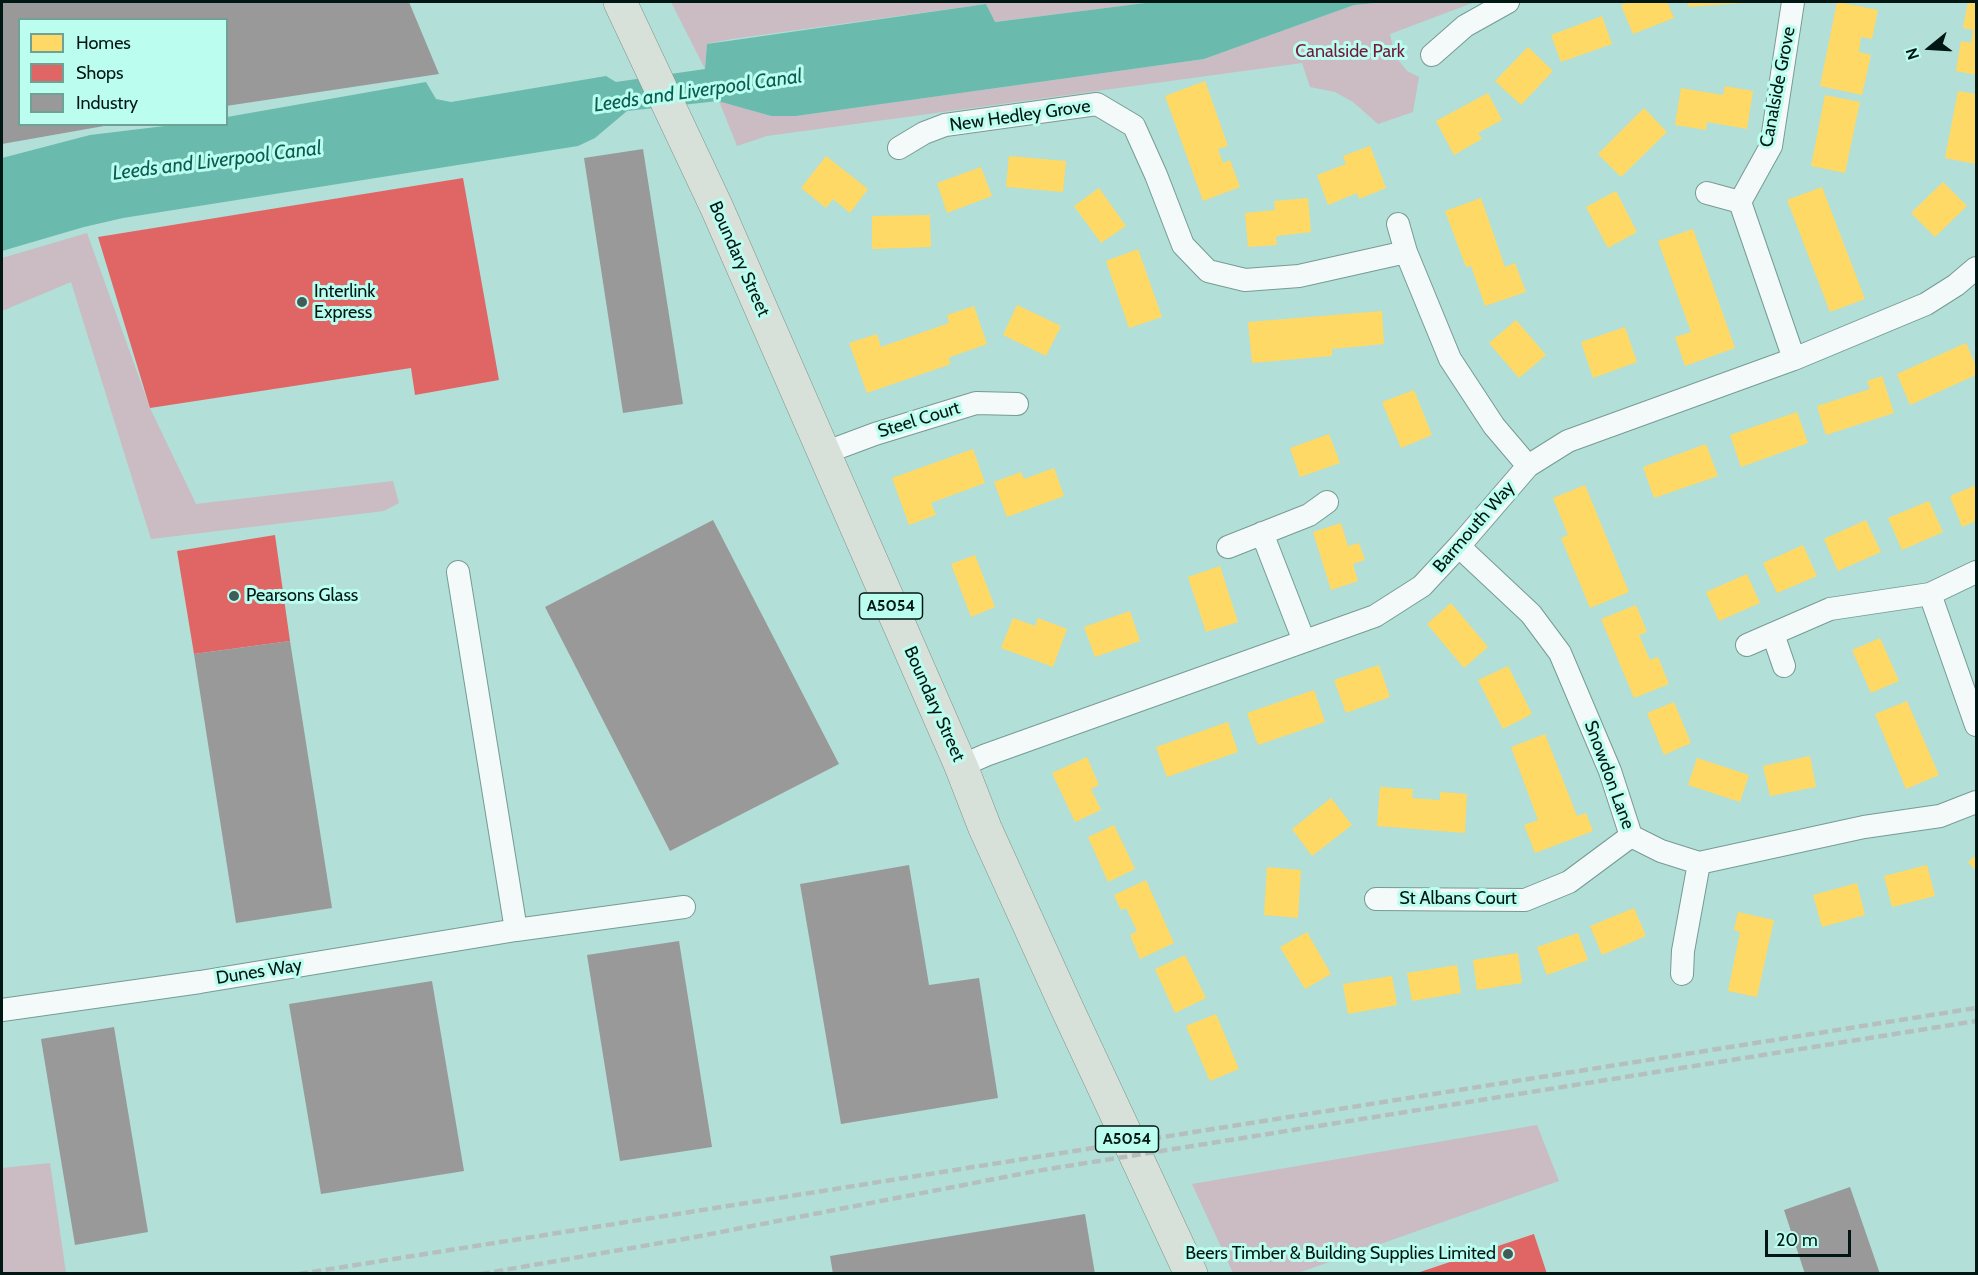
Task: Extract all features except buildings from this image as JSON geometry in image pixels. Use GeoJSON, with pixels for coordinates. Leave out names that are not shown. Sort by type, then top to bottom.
{"type":"FeatureCollection","features":[{"type":"Feature","properties":{"kind":"main road","name":"Boundary Street"},"geometry":{"type":"LineString","coordinates":[[620,2],[690,151],[824,453],[961,766],[985,828],[1191,1274]]}},
{"type":"Feature","properties":{"kind":"street"},"geometry":{"type":"LineString","coordinates":[[1432,55],[1465,26],[1508,2]]}},
{"type":"Feature","properties":{"kind":"street","name":"Canalside Grove"},"geometry":{"type":"LineString","coordinates":[[1740,202],[1771,146],[1793,2]]}},
{"type":"Feature","properties":{"kind":"street","name":"New Hedley Grove"},"geometry":{"type":"LineString","coordinates":[[899,148],[924,133],[945,125],[1097,104],[1134,126],[1183,245],[1208,271],[1245,280],[1299,276],[1406,252]]}},
{"type":"Feature","properties":{"kind":"street"},"geometry":{"type":"LineString","coordinates":[[1707,193],[1740,202],[1794,359]]}},
{"type":"Feature","properties":{"kind":"street"},"geometry":{"type":"LineString","coordinates":[[1398,224],[1406,252],[1450,359],[1494,426],[1528,466]]}},
{"type":"Feature","properties":{"kind":"street","name":"Barmouth Way"},"geometry":{"type":"LineString","coordinates":[[961,766],[986,755],[1375,616],[1422,586],[1528,466],[1568,441],[1794,359],[1926,304],[1977,268]]}},
{"type":"Feature","properties":{"kind":"street","name":"Steel Court"},"geometry":{"type":"LineString","coordinates":[[824,453],[875,434],[976,403],[1017,404]]}},
{"type":"Feature","properties":{"kind":"street"},"geometry":{"type":"LineString","coordinates":[[1228,547],[1309,515],[1327,502]]}},
{"type":"Feature","properties":{"kind":"street"},"geometry":{"type":"LineString","coordinates":[[1262,533],[1304,641]]}},
{"type":"Feature","properties":{"kind":"street","name":"Snowdon Lane"},"geometry":{"type":"LineString","coordinates":[[1460,545],[1531,614],[1560,653],[1611,771],[1631,836],[1661,851],[1700,862],[1864,827],[1940,816],[1977,802]]}},
{"type":"Feature","properties":{"kind":"street"},"geometry":{"type":"LineString","coordinates":[[458,572],[516,930]]}},
{"type":"Feature","properties":{"kind":"street"},"geometry":{"type":"LineString","coordinates":[[1747,645],[1830,609],[1930,594],[1977,572]]}},
{"type":"Feature","properties":{"kind":"street"},"geometry":{"type":"LineString","coordinates":[[1930,594],[1977,725]]}},
{"type":"Feature","properties":{"kind":"street"},"geometry":{"type":"LineString","coordinates":[[1773,634],[1784,666]]}},
{"type":"Feature","properties":{"kind":"street","name":"St Albans Court"},"geometry":{"type":"LineString","coordinates":[[1376,898],[1525,900],[1569,882],[1631,836]]}},
{"type":"Feature","properties":{"kind":"street"},"geometry":{"type":"LineString","coordinates":[[1683,974],[1683,951],[1700,862]]}},
{"type":"Feature","properties":{"kind":"street","name":"Dunes Way"},"geometry":{"type":"LineString","coordinates":[[2,1010],[212,980],[516,930],[684,907]]}},
{"type":"Feature","properties":{"kind":"green space"},"geometry":{"type":"Polygon","coordinates":[[[671,2],[1153,2],[994,22],[986,4],[732,39],[707,44],[705,69],[671,2]]]}},
{"type":"Feature","properties":{"kind":"green space","name":"Canalside Park"},"geometry":{"type":"Polygon","coordinates":[[[1387,2],[1475,2],[1390,34],[1395,56],[1407,71],[1419,77],[1413,112],[1378,124],[1353,102],[1335,92],[1310,87],[1302,63],[767,136],[737,146],[719,101],[771,116],[796,116],[1204,59],[1354,5],[1387,2]]]}},
{"type":"Feature","properties":{"kind":"green space"},"geometry":{"type":"Polygon","coordinates":[[[87,233],[150,408],[196,504],[393,481],[399,503],[384,511],[151,539],[71,282],[2,311],[2,258],[87,233]]]}},
{"type":"Feature","properties":{"kind":"green space"},"geometry":{"type":"Polygon","coordinates":[[[1537,1125],[1559,1181],[1298,1273],[1233,1273],[1192,1184],[1537,1125]]]}},
{"type":"Feature","properties":{"kind":"green space"},"geometry":{"type":"Polygon","coordinates":[[[50,1163],[66,1273],[2,1273],[2,1168],[50,1163]]]}},
{"type":"Feature","properties":{"kind":"water","name":"Leeds and Liverpool Canal"},"geometry":{"type":"Polygon","coordinates":[[[1153,2],[1387,2],[1354,5],[1204,59],[796,116],[771,116],[718,101],[627,111],[595,138],[578,146],[123,218],[2,251],[2,158],[90,135],[165,126],[228,126],[228,117],[426,82],[436,99],[451,102],[606,76],[616,82],[705,69],[707,44],[986,4],[995,22],[1153,2]]]}},
{"type":"Feature","properties":{"kind":"railway"},"geometry":{"type":"LineString","coordinates":[[299,1274],[1976,1008]]}},
{"type":"Feature","properties":{"kind":"railway"},"geometry":{"type":"LineString","coordinates":[[481,1274],[695,1237],[1036,1171],[1976,1021]]}},
{"type":"Feature","properties":{"kind":"place","name":"Interlink Express"},"geometry":{"type":"Point","coordinates":[302,302]}},
{"type":"Feature","properties":{"kind":"place","name":"Pearsons Glass"},"geometry":{"type":"Point","coordinates":[234,596]}},
{"type":"Feature","properties":{"kind":"place","name":"Beers Timber & Building Supplies Limited"},"geometry":{"type":"Point","coordinates":[1508,1254]}}]}
